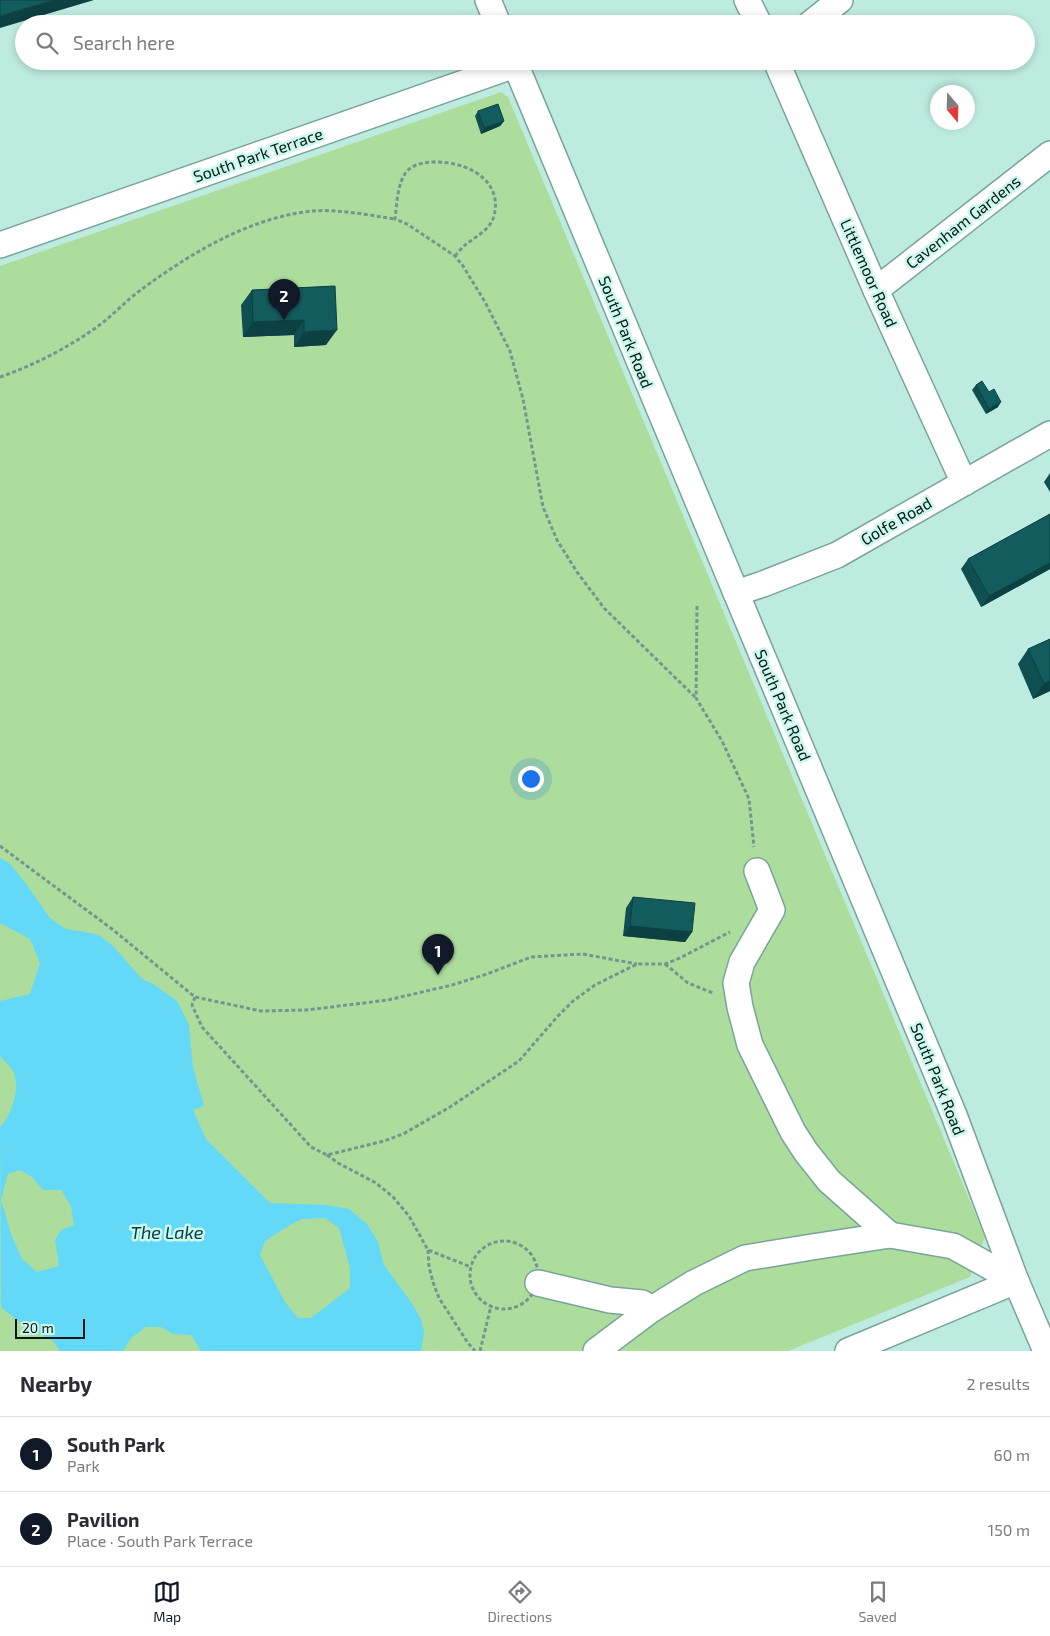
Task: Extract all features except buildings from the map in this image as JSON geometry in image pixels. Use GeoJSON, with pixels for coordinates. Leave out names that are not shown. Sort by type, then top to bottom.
{"type":"FeatureCollection","features":[{"type":"Feature","properties":{"kind":"street"},"geometry":{"type":"LineString","coordinates":[[488,0],[494,15]]}},
{"type":"Feature","properties":{"kind":"street"},"geometry":{"type":"LineString","coordinates":[[747,0],[754,15]]}},
{"type":"Feature","properties":{"kind":"street"},"geometry":{"type":"LineString","coordinates":[[821,15],[840,0]]}},
{"type":"Feature","properties":{"kind":"street","name":"South Park Terrace"},"geometry":{"type":"LineString","coordinates":[[0,245],[494,70]]}},
{"type":"Feature","properties":{"kind":"street","name":"South Park Road"},"geometry":{"type":"LineString","coordinates":[[517,70],[954,1115],[1016,1281],[1046,1351]]}},
{"type":"Feature","properties":{"kind":"street","name":"Littlemoor Road"},"geometry":{"type":"LineString","coordinates":[[780,70],[876,290],[964,483]]}},
{"type":"Feature","properties":{"kind":"street","name":"Cavenham Gardens"},"geometry":{"type":"LineString","coordinates":[[876,290],[1050,154]]}},
{"type":"Feature","properties":{"kind":"street","name":"Golfe Road"},"geometry":{"type":"LineString","coordinates":[[736,593],[837,555],[1050,434]]}},
{"type":"Feature","properties":{"kind":"street"},"geometry":{"type":"LineString","coordinates":[[757,870],[772,910],[742,962],[736,983],[750,1045],[793,1132],[829,1181],[890,1235]]}},
{"type":"Feature","properties":{"kind":"street"},"geometry":{"type":"LineString","coordinates":[[596,1351],[652,1309],[694,1283],[745,1258],[890,1235],[953,1246],[1016,1281]]}},
{"type":"Feature","properties":{"kind":"street"},"geometry":{"type":"LineString","coordinates":[[848,1351],[1016,1281]]}},
{"type":"Feature","properties":{"kind":"street"},"geometry":{"type":"LineString","coordinates":[[538,1282],[610,1300],[642,1303],[652,1309]]}},
{"type":"Feature","properties":{"kind":"path"},"geometry":{"type":"LineString","coordinates":[[395,219],[399,191],[404,176],[417,164],[444,161],[467,167],[483,178],[493,190],[496,206],[492,221],[481,234],[465,245],[455,256]]}},
{"type":"Feature","properties":{"kind":"path"},"geometry":{"type":"LineString","coordinates":[[0,377],[69,345],[100,324],[165,272],[226,236],[272,219],[312,211],[330,210],[395,219],[407,224],[455,256],[464,266],[485,302],[510,351],[523,399],[543,506],[557,540],[577,572],[604,608],[696,698],[722,741],[749,798],[757,870]]}},
{"type":"Feature","properties":{"kind":"path"},"geometry":{"type":"LineString","coordinates":[[696,698],[697,606]]}},
{"type":"Feature","properties":{"kind":"path"},"geometry":{"type":"LineString","coordinates":[[0,846],[112,929],[195,997],[261,1011],[307,1010],[388,1000],[437,989],[488,974],[531,957],[582,954],[637,964],[665,964],[701,948],[738,928],[758,935]]}},
{"type":"Feature","properties":{"kind":"path"},"geometry":{"type":"LineString","coordinates":[[327,1155],[384,1141],[410,1130],[450,1107],[519,1061],[551,1023],[573,1001],[595,985],[637,964]]}},
{"type":"Feature","properties":{"kind":"path"},"geometry":{"type":"LineString","coordinates":[[665,964],[688,983],[715,993],[738,995]]}},
{"type":"Feature","properties":{"kind":"path"},"geometry":{"type":"LineString","coordinates":[[195,997],[192,1005],[202,1027],[311,1146],[376,1183],[393,1197],[409,1216],[428,1250],[429,1267],[439,1298],[475,1351]]}},
{"type":"Feature","properties":{"kind":"path"},"geometry":{"type":"LineString","coordinates":[[501,1240],[514,1242],[525,1248],[534,1257],[538,1270],[538,1282],[531,1296],[520,1305],[505,1309],[491,1306],[480,1299],[472,1288],[471,1267],[478,1252],[488,1244],[501,1240]]}},
{"type":"Feature","properties":{"kind":"path"},"geometry":{"type":"LineString","coordinates":[[428,1250],[471,1267]]}},
{"type":"Feature","properties":{"kind":"path"},"geometry":{"type":"LineString","coordinates":[[480,1351],[491,1306]]}},
{"type":"Feature","properties":{"kind":"green space"},"geometry":{"type":"Polygon","coordinates":[[[501,92],[508,97],[985,1237],[970,1277],[788,1351],[0,1351],[0,266],[501,92]]]}},
{"type":"Feature","properties":{"kind":"water","name":"The Lake"},"geometry":{"type":"Polygon","coordinates":[[[0,858],[9,863],[24,881],[50,918],[66,929],[99,935],[113,946],[142,979],[153,984],[177,1001],[189,1025],[193,1067],[204,1106],[193,1110],[206,1139],[270,1203],[326,1205],[349,1209],[367,1224],[378,1242],[384,1265],[421,1319],[424,1333],[421,1351],[201,1351],[191,1335],[173,1334],[161,1327],[146,1327],[131,1338],[123,1351],[60,1351],[52,1340],[23,1325],[1,1307],[0,1127],[11,1108],[16,1093],[16,1085],[12,1069],[0,1056],[0,1001],[30,994],[40,963],[30,939],[0,923],[0,858]],[[20,1170],[8,1174],[1,1200],[11,1234],[22,1259],[37,1272],[59,1266],[55,1240],[61,1230],[74,1225],[71,1206],[61,1190],[43,1190],[32,1177],[20,1170]],[[325,1218],[302,1219],[290,1225],[265,1241],[260,1255],[285,1302],[298,1318],[311,1318],[350,1288],[350,1268],[339,1228],[325,1218]]]}},
{"type":"Feature","properties":{"kind":"place","name":"Pavilion"},"geometry":{"type":"Point","coordinates":[284,320]}},
{"type":"Feature","properties":{"kind":"place","name":"South Park"},"geometry":{"type":"Point","coordinates":[438,975]}}]}
